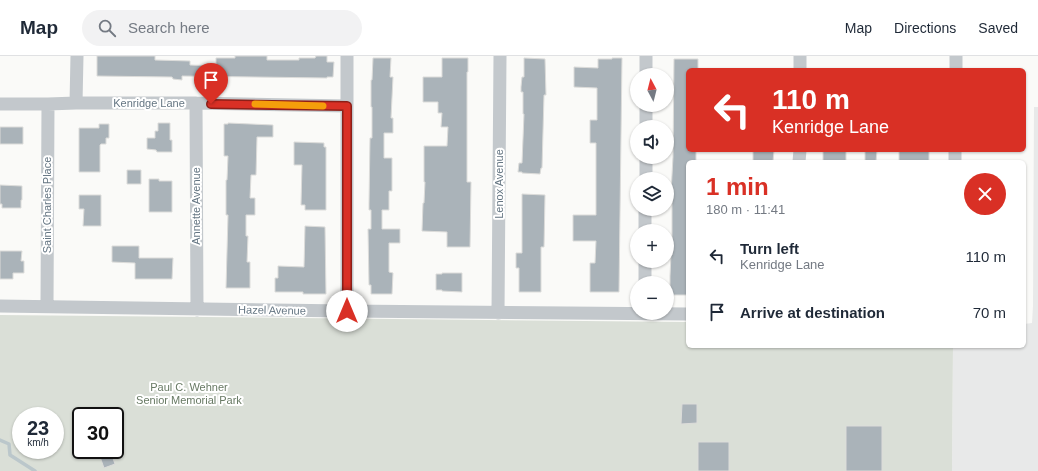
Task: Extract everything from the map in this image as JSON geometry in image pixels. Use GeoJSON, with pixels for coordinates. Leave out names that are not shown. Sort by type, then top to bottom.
{"type":"FeatureCollection","features":[{"type":"Feature","properties":{"kind":"street"},"geometry":{"type":"LineString","coordinates":[[76,103],[77,56]]}},
{"type":"Feature","properties":{"kind":"street"},"geometry":{"type":"LineString","coordinates":[[347,56],[347,311]]}},
{"type":"Feature","properties":{"kind":"street","name":"Lenox Avenue"},"geometry":{"type":"LineString","coordinates":[[498,313],[500,56]]}},
{"type":"Feature","properties":{"kind":"street"},"geometry":{"type":"LineString","coordinates":[[646,56],[646,68]]}},
{"type":"Feature","properties":{"kind":"street"},"geometry":{"type":"LineString","coordinates":[[800,56],[800,68]]}},
{"type":"Feature","properties":{"kind":"street"},"geometry":{"type":"LineString","coordinates":[[956,56],[956,68]]}},
{"type":"Feature","properties":{"kind":"street","name":"Kenridge Lane"},"geometry":{"type":"LineString","coordinates":[[0,104],[196,103],[347,106]]}},
{"type":"Feature","properties":{"kind":"street","name":"Annette Avenue"},"geometry":{"type":"LineString","coordinates":[[196,103],[197,310]]}},
{"type":"Feature","properties":{"kind":"street","name":"Saint Charles Place"},"geometry":{"type":"LineString","coordinates":[[47,306],[48,104]]}},
{"type":"Feature","properties":{"kind":"street","name":"Hazel Avenue"},"geometry":{"type":"LineString","coordinates":[[0,306],[197,310],[630,313]]}},
{"type":"Feature","properties":{"kind":"street","name":"Hazel Avenue"},"geometry":{"type":"LineString","coordinates":[[674,314],[686,314]]}},
{"type":"Feature","properties":{"kind":"shaded area"},"geometry":{"type":"Polygon","coordinates":[[[1034,107],[1038,107],[1038,471],[952,471],[953,348],[1026,348],[1026,324],[1032,323],[1034,107]]]}},
{"type":"Feature","properties":{"kind":"green space","name":"Paul C. Wehner Senior Memorial Park"},"geometry":{"type":"Polygon","coordinates":[[[0,315],[686,322],[686,348],[953,348],[952,471],[0,471],[0,315]]]}},
{"type":"Feature","properties":{"kind":"building"},"geometry":{"type":"Polygon","coordinates":[[[97,56],[155,56],[155,60],[190,61],[190,65],[216,66],[216,58],[235,58],[235,56],[267,56],[267,60],[299,60],[299,58],[327,56],[327,62],[334,62],[333,77],[327,78],[182,76],[182,80],[173,79],[172,77],[97,76],[97,56]]]}},
{"type":"Feature","properties":{"kind":"building"},"geometry":{"type":"Polygon","coordinates":[[[373,58],[391,58],[390,77],[393,77],[391,118],[393,118],[393,133],[384,133],[384,158],[392,158],[392,191],[389,191],[389,210],[382,210],[382,229],[400,229],[400,243],[389,243],[389,272],[393,273],[392,294],[371,294],[371,285],[369,285],[368,229],[371,229],[371,210],[369,210],[369,204],[370,138],[372,138],[371,80],[373,58]]]}},
{"type":"Feature","properties":{"kind":"building"},"geometry":{"type":"Polygon","coordinates":[[[442,58],[468,58],[467,182],[471,182],[470,247],[447,247],[447,232],[422,231],[425,182],[424,146],[447,146],[448,127],[441,127],[442,113],[438,113],[438,102],[423,102],[423,77],[442,77],[442,58]]]}},
{"type":"Feature","properties":{"kind":"building"},"geometry":{"type":"Polygon","coordinates":[[[524,58],[545,59],[546,95],[544,95],[542,168],[540,174],[518,172],[519,163],[522,163],[524,114],[523,92],[521,92],[521,87],[522,77],[524,77],[524,58]]]}},
{"type":"Feature","properties":{"kind":"building"},"geometry":{"type":"Polygon","coordinates":[[[622,58],[619,292],[590,292],[590,263],[595,263],[596,241],[573,241],[573,215],[596,215],[596,143],[590,143],[590,120],[597,120],[597,88],[574,87],[574,67],[598,68],[598,59],[622,58]]]}},
{"type":"Feature","properties":{"kind":"building"},"geometry":{"type":"Polygon","coordinates":[[[674,59],[698,59],[698,68],[686,68],[686,152],[696,152],[696,160],[686,160],[686,295],[674,295],[674,276],[670,276],[670,268],[674,268],[674,224],[672,224],[672,216],[674,216],[674,172],[672,172],[673,164],[674,164],[674,59]]]}},
{"type":"Feature","properties":{"kind":"building"},"geometry":{"type":"Polygon","coordinates":[[[158,123],[170,123],[172,152],[157,152],[156,150],[147,149],[147,138],[155,138],[155,131],[158,131],[158,123]]]}},
{"type":"Feature","properties":{"kind":"building"},"geometry":{"type":"Polygon","coordinates":[[[99,124],[109,124],[109,138],[106,138],[106,144],[100,145],[100,172],[79,172],[79,128],[99,128],[99,124]]]}},
{"type":"Feature","properties":{"kind":"building"},"geometry":{"type":"Polygon","coordinates":[[[224,124],[273,125],[273,137],[257,137],[256,175],[251,175],[250,198],[255,198],[255,215],[246,215],[246,236],[248,236],[247,262],[250,262],[250,288],[226,288],[228,215],[226,215],[226,180],[228,156],[224,156],[224,124]]]}},
{"type":"Feature","properties":{"kind":"building"},"geometry":{"type":"Polygon","coordinates":[[[0,127],[23,127],[23,144],[0,144],[0,127]]]}},
{"type":"Feature","properties":{"kind":"building"},"geometry":{"type":"Polygon","coordinates":[[[294,142],[324,143],[324,147],[326,147],[326,210],[305,210],[305,205],[301,205],[302,165],[294,165],[294,142]]]}},
{"type":"Feature","properties":{"kind":"building"},"geometry":{"type":"Polygon","coordinates":[[[753,152],[774,152],[773,160],[753,160],[753,152]]]}},
{"type":"Feature","properties":{"kind":"building"},"geometry":{"type":"Polygon","coordinates":[[[823,152],[846,152],[846,160],[823,160],[823,152]]]}},
{"type":"Feature","properties":{"kind":"building"},"geometry":{"type":"Polygon","coordinates":[[[865,152],[877,152],[876,160],[865,160],[865,152]]]}},
{"type":"Feature","properties":{"kind":"building"},"geometry":{"type":"Polygon","coordinates":[[[899,152],[929,152],[929,160],[899,160],[899,152]]]}},
{"type":"Feature","properties":{"kind":"building"},"geometry":{"type":"Polygon","coordinates":[[[127,170],[141,170],[141,184],[127,184],[127,170]]]}},
{"type":"Feature","properties":{"kind":"building"},"geometry":{"type":"Polygon","coordinates":[[[149,179],[172,181],[172,212],[149,212],[149,179]]]}},
{"type":"Feature","properties":{"kind":"building"},"geometry":{"type":"Polygon","coordinates":[[[0,185],[22,186],[21,208],[2,208],[2,204],[0,204],[0,185]]]}},
{"type":"Feature","properties":{"kind":"building"},"geometry":{"type":"Polygon","coordinates":[[[522,194],[545,195],[544,247],[541,247],[541,292],[519,292],[519,268],[516,268],[516,253],[522,253],[522,194]]]}},
{"type":"Feature","properties":{"kind":"building"},"geometry":{"type":"Polygon","coordinates":[[[79,195],[101,195],[101,226],[83,226],[84,209],[79,209],[79,195]]]}},
{"type":"Feature","properties":{"kind":"building"},"geometry":{"type":"Polygon","coordinates":[[[305,226],[325,227],[326,294],[275,292],[275,278],[278,278],[278,266],[304,267],[305,226]]]}},
{"type":"Feature","properties":{"kind":"building"},"geometry":{"type":"Polygon","coordinates":[[[112,246],[139,246],[139,258],[173,258],[172,279],[135,279],[135,263],[112,262],[112,246]]]}},
{"type":"Feature","properties":{"kind":"building"},"geometry":{"type":"Polygon","coordinates":[[[0,251],[22,251],[21,261],[24,261],[24,273],[13,273],[13,279],[0,279],[0,251]]]}},
{"type":"Feature","properties":{"kind":"building"},"geometry":{"type":"Polygon","coordinates":[[[462,273],[462,292],[436,290],[436,274],[462,273]]]}},
{"type":"Feature","properties":{"kind":"building"},"geometry":{"type":"Polygon","coordinates":[[[682,404],[697,404],[697,423],[681,424],[682,404]]]}},
{"type":"Feature","properties":{"kind":"building"},"geometry":{"type":"Polygon","coordinates":[[[846,426],[882,426],[882,471],[846,471],[846,426]]]}},
{"type":"Feature","properties":{"kind":"building"},"geometry":{"type":"Polygon","coordinates":[[[698,442],[729,442],[729,471],[698,471],[698,442]]]}},
{"type":"Feature","properties":{"kind":"building"},"geometry":{"type":"Polygon","coordinates":[[[101,459],[113,459],[115,464],[104,468],[101,459]]]}},
{"type":"Feature","properties":{"kind":"waterway"},"geometry":{"type":"LineString","coordinates":[[0,440],[9,444],[10,455],[35,471]]}},
{"type":"Feature","properties":{"kind":"slow traffic"},"geometry":{"type":"LineString","coordinates":[[255,104],[323,106]]}},
{"type":"Feature","properties":{"kind":"route"},"geometry":{"type":"LineString","coordinates":[[211,104],[347,106],[347,311]]}}]}
